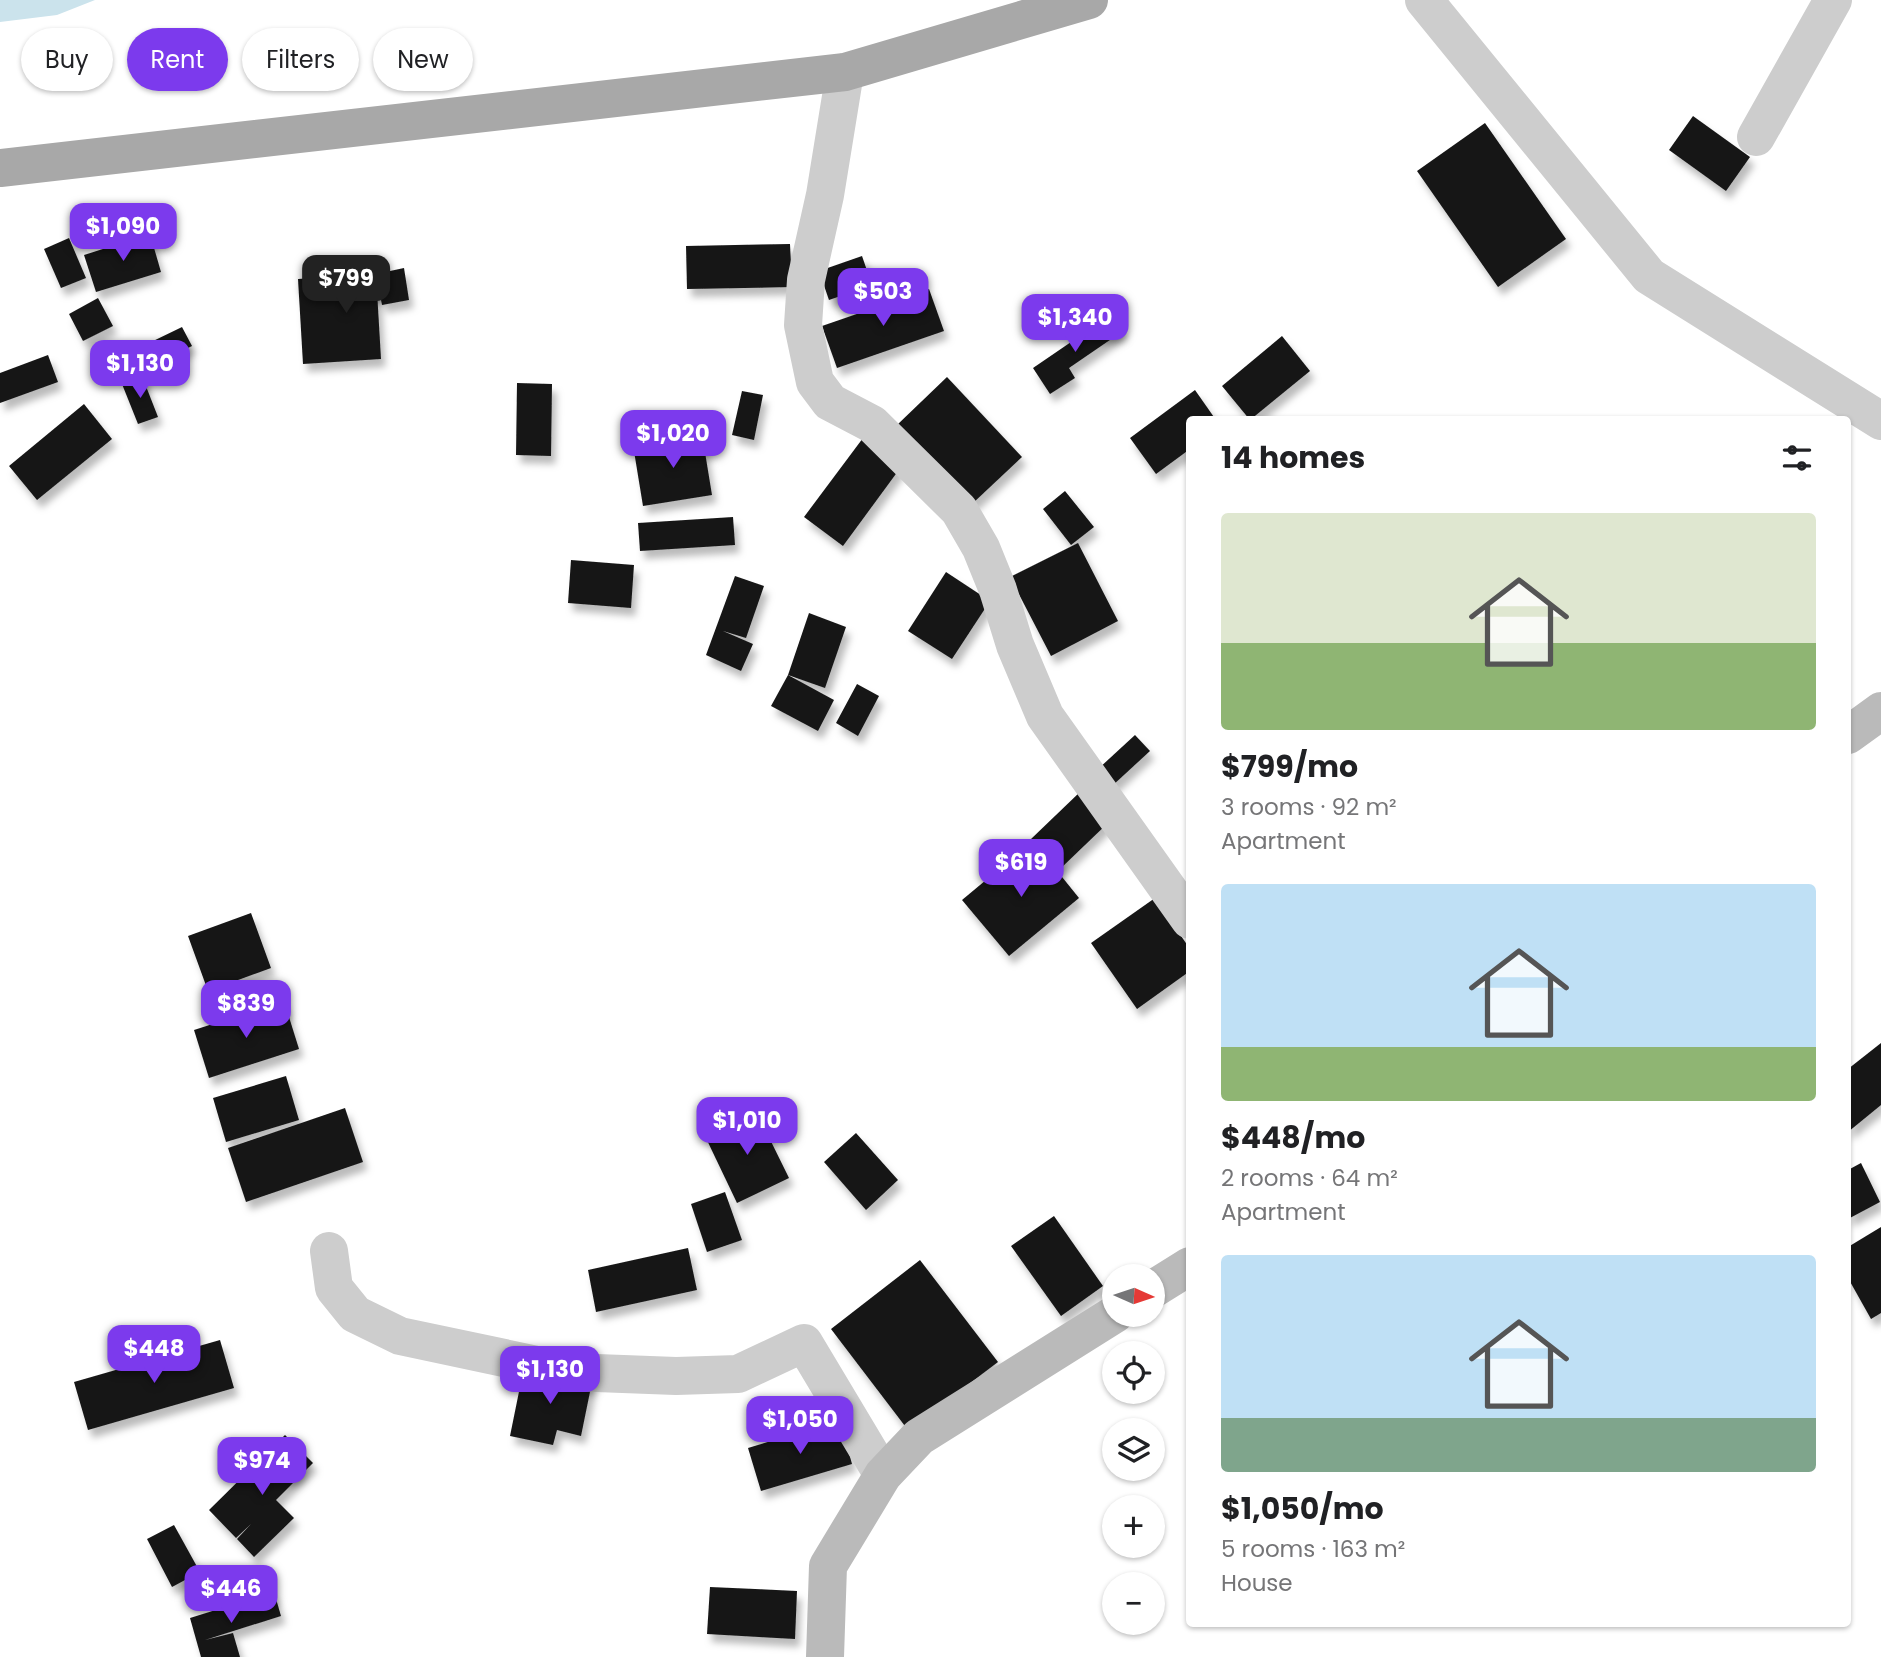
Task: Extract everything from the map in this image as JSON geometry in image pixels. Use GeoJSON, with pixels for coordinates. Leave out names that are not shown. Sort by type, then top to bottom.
{"type":"FeatureCollection","features":[{"type":"Feature","properties":{"kind":"main road"},"geometry":{"type":"LineString","coordinates":[[0,168],[845,72],[1089,0]]}},
{"type":"Feature","properties":{"kind":"street"},"geometry":{"type":"LineString","coordinates":[[1424,0],[1649,276],[1881,421]]}},
{"type":"Feature","properties":{"kind":"street"},"geometry":{"type":"LineString","coordinates":[[1756,137],[1833,0]]}},
{"type":"Feature","properties":{"kind":"street"},"geometry":{"type":"LineString","coordinates":[[845,72],[825,195],[806,280],[803,325],[815,382],[830,402],[872,424],[959,510],[981,548],[998,590],[1015,645],[1045,716],[1186,914]]}},
{"type":"Feature","properties":{"kind":"street"},"geometry":{"type":"LineString","coordinates":[[1851,733],[1881,711]]}},
{"type":"Feature","properties":{"kind":"street"},"geometry":{"type":"LineString","coordinates":[[329,1251],[334,1288],[355,1314],[400,1336],[570,1372],[676,1376],[738,1374],[804,1343],[883,1475]]}},
{"type":"Feature","properties":{"kind":"street"},"geometry":{"type":"LineString","coordinates":[[1166,1281],[1186,1268]]}},
{"type":"Feature","properties":{"kind":"street"},"geometry":{"type":"LineString","coordinates":[[825,1657],[828,1566],[883,1475],[919,1437],[1102,1322]]}},
{"type":"Feature","properties":{"kind":"water"},"geometry":{"type":"Polygon","coordinates":[[[0,0],[95,0],[57,15],[0,22],[0,0]]]}},
{"type":"Feature","properties":{"kind":"building"},"geometry":{"type":"Polygon","coordinates":[[[1693,116],[1750,157],[1726,191],[1669,150],[1693,116]]]}},
{"type":"Feature","properties":{"kind":"building"},"geometry":{"type":"Polygon","coordinates":[[[1485,123],[1566,239],[1498,287],[1417,171],[1485,123]]]}},
{"type":"Feature","properties":{"kind":"building"},"geometry":{"type":"Polygon","coordinates":[[[150,234],[161,272],[96,292],[84,255],[150,234]]]}},
{"type":"Feature","properties":{"kind":"building"},"geometry":{"type":"Polygon","coordinates":[[[69,238],[86,278],[61,288],[44,249],[69,238]]]}},
{"type":"Feature","properties":{"kind":"building"},"geometry":{"type":"Polygon","coordinates":[[[790,244],[792,287],[687,289],[686,246],[790,244]]]}},
{"type":"Feature","properties":{"kind":"building"},"geometry":{"type":"Polygon","coordinates":[[[862,256],[872,285],[829,300],[819,271],[862,256]]]}},
{"type":"Feature","properties":{"kind":"building"},"geometry":{"type":"Polygon","coordinates":[[[404,268],[409,300],[382,305],[376,274],[404,268]]]}},
{"type":"Feature","properties":{"kind":"building"},"geometry":{"type":"Polygon","coordinates":[[[376,274],[381,359],[303,364],[298,279],[376,274]]]}},
{"type":"Feature","properties":{"kind":"building"},"geometry":{"type":"Polygon","coordinates":[[[929,289],[944,331],[837,368],[822,326],[929,289]]]}},
{"type":"Feature","properties":{"kind":"building"},"geometry":{"type":"Polygon","coordinates":[[[98,298],[113,326],[83,341],[69,314],[98,298]]]}},
{"type":"Feature","properties":{"kind":"building"},"geometry":{"type":"Polygon","coordinates":[[[1112,314],[1123,331],[1069,368],[1075,378],[1050,394],[1033,368],[1112,314]]]}},
{"type":"Feature","properties":{"kind":"building"},"geometry":{"type":"Polygon","coordinates":[[[182,327],[192,346],[124,379],[114,360],[182,327]]]}},
{"type":"Feature","properties":{"kind":"building"},"geometry":{"type":"Polygon","coordinates":[[[1282,336],[1310,371],[1255,416],[1247,416],[1222,386],[1282,336]]]}},
{"type":"Feature","properties":{"kind":"building"},"geometry":{"type":"Polygon","coordinates":[[[48,355],[58,382],[0,403],[0,373],[48,355]]]}},
{"type":"Feature","properties":{"kind":"building"},"geometry":{"type":"Polygon","coordinates":[[[142,376],[158,417],[138,424],[122,384],[142,376]]]}},
{"type":"Feature","properties":{"kind":"building"},"geometry":{"type":"Polygon","coordinates":[[[947,377],[1022,457],[972,504],[897,425],[947,377]]]}},
{"type":"Feature","properties":{"kind":"building"},"geometry":{"type":"Polygon","coordinates":[[[517,383],[552,384],[551,456],[516,455],[517,383]]]}},
{"type":"Feature","properties":{"kind":"building"},"geometry":{"type":"Polygon","coordinates":[[[1195,390],[1213,416],[1186,416],[1186,452],[1156,474],[1130,438],[1195,390]]]}},
{"type":"Feature","properties":{"kind":"building"},"geometry":{"type":"Polygon","coordinates":[[[742,391],[763,395],[754,440],[732,435],[742,391]]]}},
{"type":"Feature","properties":{"kind":"building"},"geometry":{"type":"Polygon","coordinates":[[[84,404],[112,439],[37,500],[9,466],[84,404]]]}},
{"type":"Feature","properties":{"kind":"building"},"geometry":{"type":"Polygon","coordinates":[[[702,434],[712,495],[643,506],[633,445],[702,434]]]}},
{"type":"Feature","properties":{"kind":"building"},"geometry":{"type":"Polygon","coordinates":[[[863,438],[901,467],[843,546],[804,517],[863,438]]]}},
{"type":"Feature","properties":{"kind":"building"},"geometry":{"type":"Polygon","coordinates":[[[1065,491],[1094,527],[1071,545],[1043,509],[1065,491]]]}},
{"type":"Feature","properties":{"kind":"building"},"geometry":{"type":"Polygon","coordinates":[[[733,517],[735,545],[640,551],[638,523],[733,517]]]}},
{"type":"Feature","properties":{"kind":"building"},"geometry":{"type":"Polygon","coordinates":[[[1078,543],[1118,621],[1051,656],[1010,577],[1078,543]]]}},
{"type":"Feature","properties":{"kind":"building"},"geometry":{"type":"Polygon","coordinates":[[[571,560],[634,565],[631,608],[568,603],[571,560]]]}},
{"type":"Feature","properties":{"kind":"building"},"geometry":{"type":"Polygon","coordinates":[[[946,572],[990,601],[952,659],[908,631],[946,572]]]}},
{"type":"Feature","properties":{"kind":"building"},"geometry":{"type":"Polygon","coordinates":[[[735,576],[764,586],[746,638],[723,631],[753,644],[741,671],[706,655],[735,576]]]}},
{"type":"Feature","properties":{"kind":"building"},"geometry":{"type":"Polygon","coordinates":[[[809,613],[846,627],[825,688],[788,675],[809,613]]]}},
{"type":"Feature","properties":{"kind":"building"},"geometry":{"type":"Polygon","coordinates":[[[788,675],[834,700],[818,731],[771,706],[788,675]]]}},
{"type":"Feature","properties":{"kind":"building"},"geometry":{"type":"Polygon","coordinates":[[[857,684],[879,696],[858,736],[836,723],[857,684]]]}},
{"type":"Feature","properties":{"kind":"building"},"geometry":{"type":"Polygon","coordinates":[[[1135,735],[1150,751],[1112,786],[1097,770],[1135,735]]]}},
{"type":"Feature","properties":{"kind":"building"},"geometry":{"type":"Polygon","coordinates":[[[1081,791],[1110,821],[1060,869],[1031,839],[1081,791]]]}},
{"type":"Feature","properties":{"kind":"building"},"geometry":{"type":"Polygon","coordinates":[[[1033,841],[1079,898],[1009,956],[962,900],[1033,841]]]}},
{"type":"Feature","properties":{"kind":"building"},"geometry":{"type":"Polygon","coordinates":[[[1155,898],[1186,943],[1186,974],[1137,1009],[1091,943],[1155,898]]]}},
{"type":"Feature","properties":{"kind":"building"},"geometry":{"type":"Polygon","coordinates":[[[251,913],[271,968],[208,991],[188,936],[251,913]]]}},
{"type":"Feature","properties":{"kind":"building"},"geometry":{"type":"Polygon","coordinates":[[[284,1001],[299,1049],[209,1078],[194,1030],[284,1001]]]}},
{"type":"Feature","properties":{"kind":"building"},"geometry":{"type":"Polygon","coordinates":[[[1881,1043],[1881,1105],[1851,1130],[1851,1067],[1881,1043]]]}},
{"type":"Feature","properties":{"kind":"building"},"geometry":{"type":"Polygon","coordinates":[[[286,1076],[299,1120],[226,1142],[213,1098],[286,1076]]]}},
{"type":"Feature","properties":{"kind":"building"},"geometry":{"type":"Polygon","coordinates":[[[345,1108],[363,1162],[246,1202],[228,1148],[345,1108]]]}},
{"type":"Feature","properties":{"kind":"building"},"geometry":{"type":"Polygon","coordinates":[[[756,1111],[789,1178],[737,1203],[705,1136],[756,1111]]]}},
{"type":"Feature","properties":{"kind":"building"},"geometry":{"type":"Polygon","coordinates":[[[856,1133],[898,1180],[866,1210],[824,1162],[856,1133]]]}},
{"type":"Feature","properties":{"kind":"building"},"geometry":{"type":"Polygon","coordinates":[[[1861,1163],[1880,1202],[1851,1217],[1851,1168],[1861,1163]]]}},
{"type":"Feature","properties":{"kind":"building"},"geometry":{"type":"Polygon","coordinates":[[[725,1192],[742,1240],[707,1252],[691,1204],[725,1192]]]}},
{"type":"Feature","properties":{"kind":"building"},"geometry":{"type":"Polygon","coordinates":[[[1054,1216],[1102,1287],[1061,1316],[1011,1246],[1054,1216]]]}},
{"type":"Feature","properties":{"kind":"building"},"geometry":{"type":"Polygon","coordinates":[[[1881,1227],[1881,1313],[1871,1319],[1851,1283],[1851,1245],[1881,1227]]]}},
{"type":"Feature","properties":{"kind":"building"},"geometry":{"type":"Polygon","coordinates":[[[688,1248],[697,1290],[596,1312],[588,1270],[688,1248]]]}},
{"type":"Feature","properties":{"kind":"building"},"geometry":{"type":"Polygon","coordinates":[[[920,1260],[998,1362],[908,1430],[831,1329],[920,1260]]]}},
{"type":"Feature","properties":{"kind":"building"},"geometry":{"type":"Polygon","coordinates":[[[220,1340],[234,1388],[88,1430],[74,1382],[220,1340]]]}},
{"type":"Feature","properties":{"kind":"building"},"geometry":{"type":"Polygon","coordinates":[[[524,1367],[592,1382],[581,1436],[557,1430],[553,1445],[510,1436],[524,1367]]]}},
{"type":"Feature","properties":{"kind":"building"},"geometry":{"type":"Polygon","coordinates":[[[840,1420],[852,1464],[761,1491],[748,1448],[840,1420]]]}},
{"type":"Feature","properties":{"kind":"building"},"geometry":{"type":"Polygon","coordinates":[[[285,1435],[313,1463],[276,1500],[294,1518],[254,1557],[237,1539],[251,1524],[236,1538],[209,1510],[285,1435]]]}},
{"type":"Feature","properties":{"kind":"building"},"geometry":{"type":"Polygon","coordinates":[[[174,1525],[200,1572],[172,1587],[147,1539],[174,1525]]]}},
{"type":"Feature","properties":{"kind":"building"},"geometry":{"type":"Polygon","coordinates":[[[710,1587],[797,1591],[795,1639],[707,1634],[710,1587]]]}},
{"type":"Feature","properties":{"kind":"building"},"geometry":{"type":"Polygon","coordinates":[[[274,1592],[281,1616],[205,1640],[233,1633],[240,1657],[201,1657],[190,1618],[274,1592]]]}}]}
